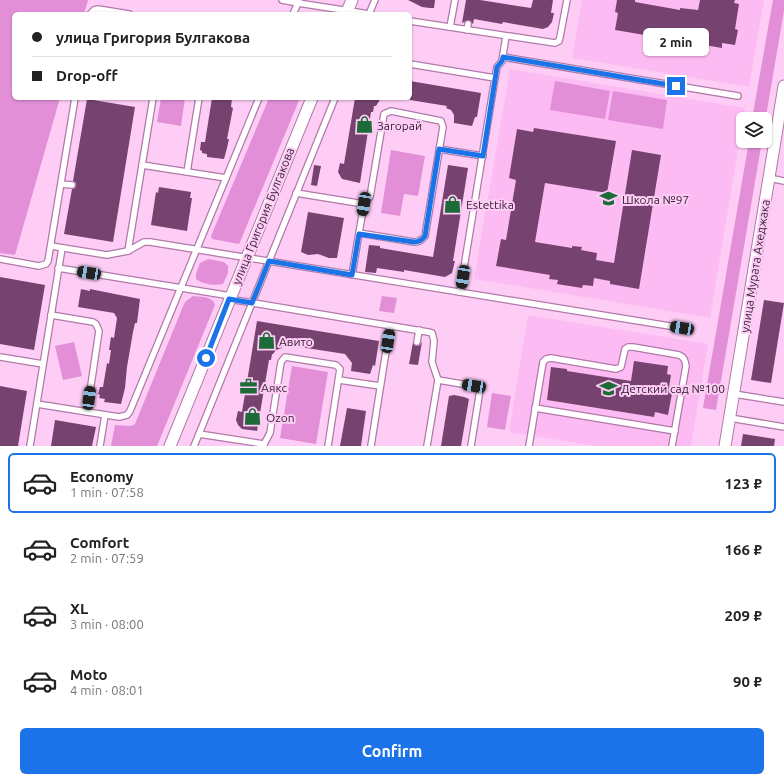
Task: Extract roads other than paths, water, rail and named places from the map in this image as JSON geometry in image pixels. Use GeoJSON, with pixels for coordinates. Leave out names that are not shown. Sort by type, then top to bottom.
{"type":"FeatureCollection","features":[{"type":"Feature","properties":{"kind":"street","name":"улица Мурата Ахеджака"},"geometry":{"type":"LineString","coordinates":[[725,446],[784,86]]}},
{"type":"Feature","properties":{"kind":"street","name":"улица Григория Булгакова"},"geometry":{"type":"LineString","coordinates":[[170,446],[311,100]]}},
{"type":"Feature","properties":{"kind":"lane"},"geometry":{"type":"LineString","coordinates":[[282,0],[348,8],[362,12]]}},
{"type":"Feature","properties":{"kind":"lane"},"geometry":{"type":"LineString","coordinates":[[370,12],[375,0]]}},
{"type":"Feature","properties":{"kind":"lane"},"geometry":{"type":"LineString","coordinates":[[450,27],[455,0]]}},
{"type":"Feature","properties":{"kind":"lane"},"geometry":{"type":"LineString","coordinates":[[412,21],[450,27],[467,27],[506,36],[555,43],[560,37],[567,0]]}},
{"type":"Feature","properties":{"kind":"lane"},"geometry":{"type":"LineString","coordinates":[[294,12],[298,1]]}},
{"type":"Feature","properties":{"kind":"lane"},"geometry":{"type":"LineString","coordinates":[[92,12],[98,9],[117,12]]}},
{"type":"Feature","properties":{"kind":"lane"},"geometry":{"type":"LineString","coordinates":[[460,292],[495,78],[497,67],[502,61],[506,36]]}},
{"type":"Feature","properties":{"kind":"lane"},"geometry":{"type":"LineString","coordinates":[[503,57],[738,96]]}},
{"type":"Feature","properties":{"kind":"lane"},"geometry":{"type":"LineString","coordinates":[[412,64],[495,78]]}},
{"type":"Feature","properties":{"kind":"lane"},"geometry":{"type":"LineString","coordinates":[[0,259],[43,266],[48,261],[75,100]]}},
{"type":"Feature","properties":{"kind":"lane"},"geometry":{"type":"LineString","coordinates":[[128,251],[153,100]]}},
{"type":"Feature","properties":{"kind":"lane"},"geometry":{"type":"LineString","coordinates":[[187,172],[199,100]]}},
{"type":"Feature","properties":{"kind":"lane"},"geometry":{"type":"LineString","coordinates":[[37,404],[106,415],[123,416],[130,412],[258,100]]}},
{"type":"Feature","properties":{"kind":"lane"},"geometry":{"type":"LineString","coordinates":[[194,446],[334,100]]}},
{"type":"Feature","properties":{"kind":"lane"},"geometry":{"type":"LineString","coordinates":[[352,275],[364,204],[370,197],[383,117],[386,112],[391,111],[441,121],[443,128],[425,236],[418,242],[414,242],[359,234]]}},
{"type":"Feature","properties":{"kind":"lane"},"geometry":{"type":"LineString","coordinates":[[439,149],[483,156]]}},
{"type":"Feature","properties":{"kind":"lane"},"geometry":{"type":"LineString","coordinates":[[142,165],[226,178]]}},
{"type":"Feature","properties":{"kind":"lane"},"geometry":{"type":"LineString","coordinates":[[769,178],[784,181]]}},
{"type":"Feature","properties":{"kind":"lane"},"geometry":{"type":"LineString","coordinates":[[61,184],[72,186]]}},
{"type":"Feature","properties":{"kind":"lane"},"geometry":{"type":"LineString","coordinates":[[296,193],[364,204]]}},
{"type":"Feature","properties":{"kind":"lane"},"geometry":{"type":"LineString","coordinates":[[51,246],[107,255],[128,251],[144,242],[150,242],[352,275],[370,275],[460,292],[682,328]]}},
{"type":"Feature","properties":{"kind":"lane"},"geometry":{"type":"LineString","coordinates":[[30,446],[62,248]]}},
{"type":"Feature","properties":{"kind":"lane"},"geometry":{"type":"LineString","coordinates":[[58,268],[180,288],[252,303],[432,333],[434,338],[432,362],[438,380],[427,446]]}},
{"type":"Feature","properties":{"kind":"lane"},"geometry":{"type":"LineString","coordinates":[[51,315],[93,322],[98,327],[99,331],[87,412]]}},
{"type":"Feature","properties":{"kind":"lane"},"geometry":{"type":"LineString","coordinates":[[370,446],[390,326]]}},
{"type":"Feature","properties":{"kind":"lane"},"geometry":{"type":"LineString","coordinates":[[417,342],[419,330]]}},
{"type":"Feature","properties":{"kind":"lane"},"geometry":{"type":"LineString","coordinates":[[529,446],[542,365],[546,359],[551,358],[616,369],[620,367],[625,350],[628,347],[679,355],[683,357],[685,361],[672,446]]}},
{"type":"Feature","properties":{"kind":"lane"},"geometry":{"type":"LineString","coordinates":[[0,357],[43,364]]}},
{"type":"Feature","properties":{"kind":"lane"},"geometry":{"type":"LineString","coordinates":[[198,434],[264,445],[270,433],[282,359],[289,357],[336,365],[340,369],[328,446]]}},
{"type":"Feature","properties":{"kind":"lane"},"geometry":{"type":"LineString","coordinates":[[339,380],[380,386]]}},
{"type":"Feature","properties":{"kind":"lane"},"geometry":{"type":"LineString","coordinates":[[438,380],[474,386],[478,387],[480,390],[471,446]]}},
{"type":"Feature","properties":{"kind":"lane"},"geometry":{"type":"LineString","coordinates":[[734,394],[784,402]]}},
{"type":"Feature","properties":{"kind":"lane"},"geometry":{"type":"LineString","coordinates":[[535,408],[675,431]]}},
{"type":"Feature","properties":{"kind":"lane"},"geometry":{"type":"LineString","coordinates":[[100,446],[106,415]]}},
{"type":"Feature","properties":{"kind":"lane"},"geometry":{"type":"LineString","coordinates":[[730,418],[784,427]]}},
{"type":"Feature","properties":{"kind":"place","name":"Загорай"},"geometry":{"type":"Point","coordinates":[364,125]}},
{"type":"Feature","properties":{"kind":"place","name":"Школа №97"},"geometry":{"type":"Point","coordinates":[609,199]}},
{"type":"Feature","properties":{"kind":"place","name":"Estettika"},"geometry":{"type":"Point","coordinates":[453,204]}},
{"type":"Feature","properties":{"kind":"place","name":"Авито"},"geometry":{"type":"Point","coordinates":[266,341]}},
{"type":"Feature","properties":{"kind":"place","name":"Аякс"},"geometry":{"type":"Point","coordinates":[248,387]}},
{"type":"Feature","properties":{"kind":"place","name":"Детский сад №100"},"geometry":{"type":"Point","coordinates":[608,388]}},
{"type":"Feature","properties":{"kind":"place","name":"Ozon"},"geometry":{"type":"Point","coordinates":[253,417]}}]}
